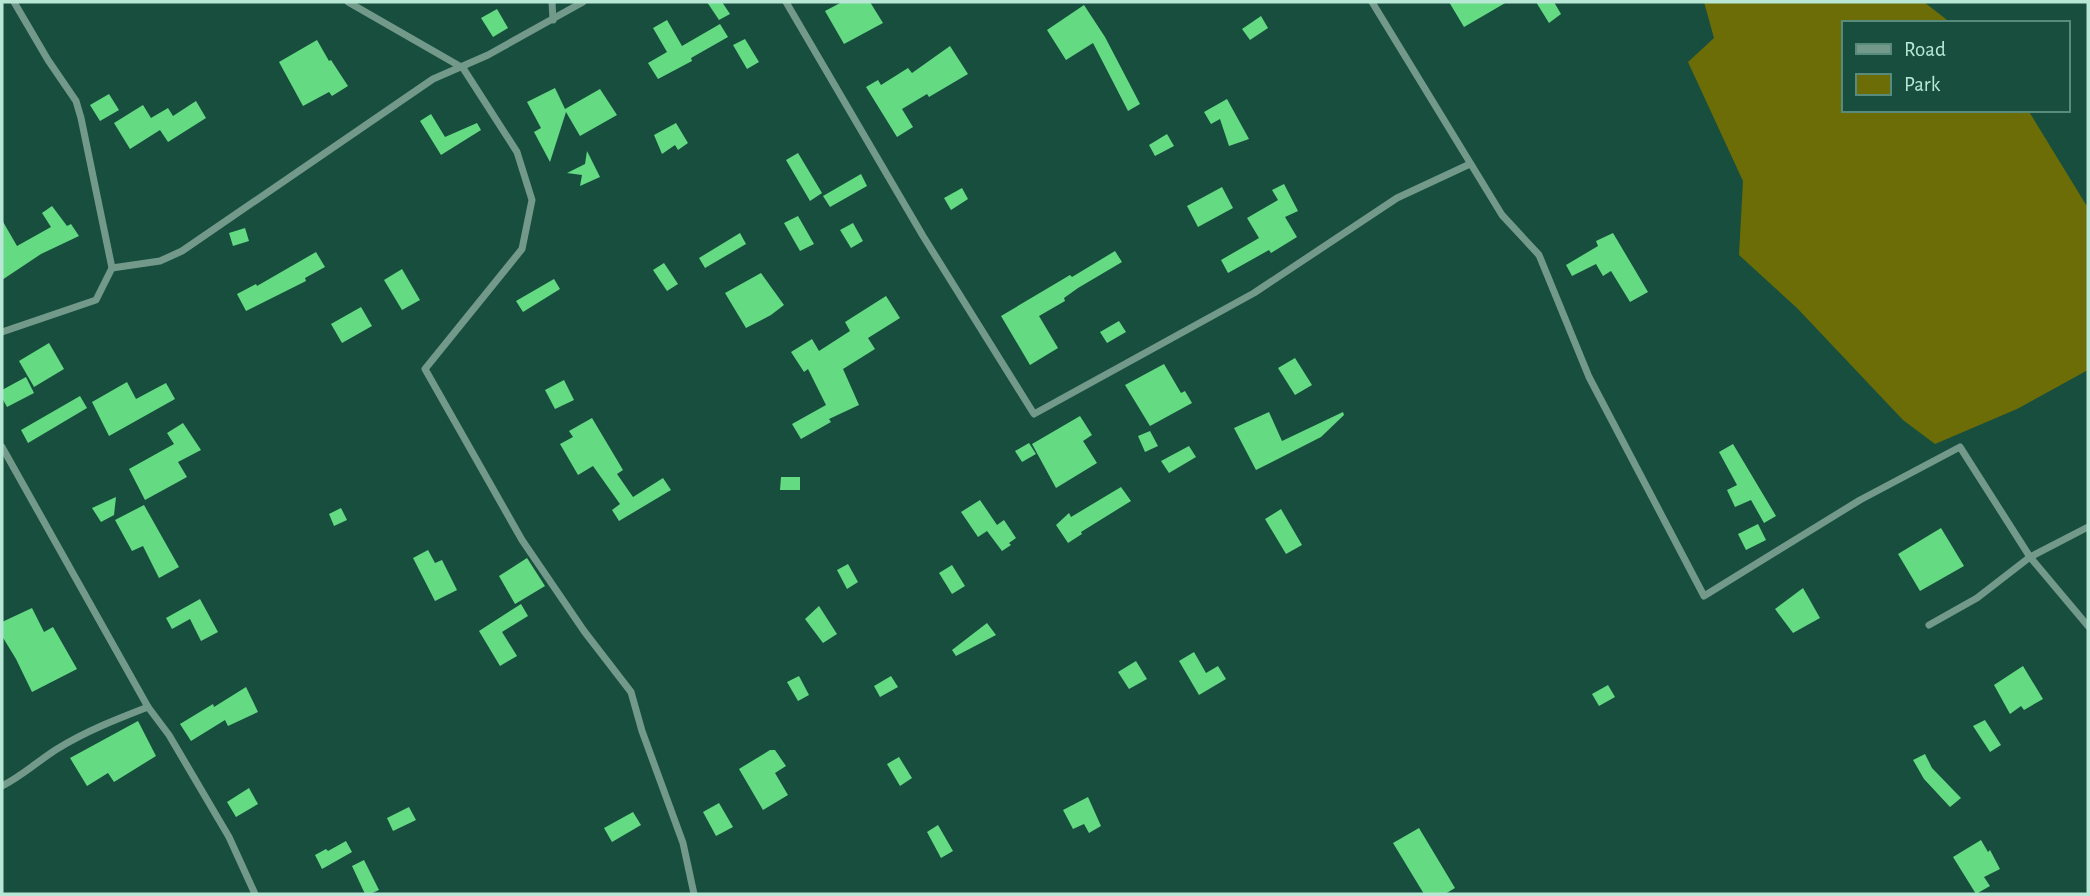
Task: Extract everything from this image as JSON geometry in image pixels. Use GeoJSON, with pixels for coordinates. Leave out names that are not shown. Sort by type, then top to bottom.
{"type":"FeatureCollection","features":[{"type":"Feature","properties":{"kind":"street"},"geometry":{"type":"LineString","coordinates":[[2,332],[96,300],[112,268],[76,101],[48,61],[14,2]]}},
{"type":"Feature","properties":{"kind":"street"},"geometry":{"type":"LineString","coordinates":[[348,2],[463,68],[517,152],[532,200],[522,249],[425,369],[522,540],[584,632],[631,692],[682,843],[694,894]]}},
{"type":"Feature","properties":{"kind":"street"},"geometry":{"type":"LineString","coordinates":[[552,2],[552,20]]}},
{"type":"Feature","properties":{"kind":"street"},"geometry":{"type":"LineString","coordinates":[[112,268],[160,261],[182,251],[433,79],[463,68],[583,2]]}},
{"type":"Feature","properties":{"kind":"street"},"geometry":{"type":"LineString","coordinates":[[786,2],[923,236],[1034,414],[1254,293],[1397,198],[1470,164]]}},
{"type":"Feature","properties":{"kind":"street"},"geometry":{"type":"LineString","coordinates":[[1372,2],[1502,215],[1539,255],[1589,377],[1704,596],[1860,500],[1959,447],[2030,556],[2088,625]]}},
{"type":"Feature","properties":{"kind":"street"},"geometry":{"type":"LineString","coordinates":[[2,447],[148,707],[169,735],[229,837],[255,894]]}},
{"type":"Feature","properties":{"kind":"street"},"geometry":{"type":"LineString","coordinates":[[1929,625],[1977,598],[2030,556],[2088,527]]}},
{"type":"Feature","properties":{"kind":"street"},"geometry":{"type":"LineString","coordinates":[[2,786],[87,731],[148,707]]}},
{"type":"Feature","properties":{"kind":"green space"},"geometry":{"type":"Polygon","coordinates":[[[1704,2],[1924,2],[1948,21],[1842,21],[1842,112],[2029,112],[2088,208],[2088,370],[2017,409],[1935,444],[1903,420],[1797,308],[1739,255],[1743,181],[1688,62],[1714,38],[1704,2]]]}},
{"type":"Feature","properties":{"kind":"building"},"geometry":{"type":"Polygon","coordinates":[[[707,2],[722,2],[730,14],[719,20],[707,2]]]}},
{"type":"Feature","properties":{"kind":"building"},"geometry":{"type":"Polygon","coordinates":[[[842,2],[870,2],[883,23],[844,44],[825,11],[842,2]]]}},
{"type":"Feature","properties":{"kind":"building"},"geometry":{"type":"Polygon","coordinates":[[[1449,2],[1507,2],[1464,27],[1449,2]]]}},
{"type":"Feature","properties":{"kind":"building"},"geometry":{"type":"Polygon","coordinates":[[[1536,2],[1554,2],[1561,14],[1549,23],[1536,2]]]}},
{"type":"Feature","properties":{"kind":"building"},"geometry":{"type":"Polygon","coordinates":[[[1084,5],[1105,37],[1140,104],[1128,111],[1093,43],[1066,60],[1047,30],[1084,5]]]}},
{"type":"Feature","properties":{"kind":"building"},"geometry":{"type":"Polygon","coordinates":[[[497,9],[508,28],[493,37],[481,18],[497,9]]]}},
{"type":"Feature","properties":{"kind":"building"},"geometry":{"type":"Polygon","coordinates":[[[1261,16],[1268,28],[1250,40],[1242,29],[1261,16]]]}},
{"type":"Feature","properties":{"kind":"building"},"geometry":{"type":"Polygon","coordinates":[[[667,20],[682,46],[720,24],[728,37],[658,79],[648,63],[667,52],[653,28],[667,20]]]}},
{"type":"Feature","properties":{"kind":"building"},"geometry":{"type":"Polygon","coordinates":[[[745,39],[759,62],[747,69],[733,45],[745,39]]]}},
{"type":"Feature","properties":{"kind":"building"},"geometry":{"type":"Polygon","coordinates":[[[317,40],[348,86],[332,96],[329,92],[303,106],[279,62],[317,40]]]}},
{"type":"Feature","properties":{"kind":"building"},"geometry":{"type":"Polygon","coordinates":[[[950,46],[968,74],[902,109],[913,127],[897,137],[866,87],[878,80],[881,85],[908,68],[912,73],[950,46]]]}},
{"type":"Feature","properties":{"kind":"building"},"geometry":{"type":"Polygon","coordinates":[[[555,88],[565,109],[600,89],[617,115],[580,136],[566,112],[550,162],[534,132],[541,128],[527,102],[555,88]]]}},
{"type":"Feature","properties":{"kind":"building"},"geometry":{"type":"Polygon","coordinates":[[[109,94],[119,110],[100,121],[90,105],[109,94]]]}},
{"type":"Feature","properties":{"kind":"building"},"geometry":{"type":"Polygon","coordinates":[[[1227,99],[1249,139],[1229,146],[1220,119],[1211,124],[1204,112],[1227,99]]]}},
{"type":"Feature","properties":{"kind":"building"},"geometry":{"type":"Polygon","coordinates":[[[196,101],[206,118],[168,142],[160,130],[130,149],[114,123],[143,105],[151,118],[168,108],[173,116],[196,101]]]}},
{"type":"Feature","properties":{"kind":"building"},"geometry":{"type":"Polygon","coordinates":[[[431,114],[445,137],[477,123],[481,130],[441,155],[420,121],[431,114]]]}},
{"type":"Feature","properties":{"kind":"building"},"geometry":{"type":"Polygon","coordinates":[[[676,123],[688,143],[678,150],[675,145],[662,154],[654,135],[676,123]]]}},
{"type":"Feature","properties":{"kind":"building"},"geometry":{"type":"Polygon","coordinates":[[[1167,134],[1174,146],[1155,156],[1149,145],[1167,134]]]}},
{"type":"Feature","properties":{"kind":"building"},"geometry":{"type":"Polygon","coordinates":[[[587,151],[600,177],[580,186],[582,175],[567,173],[585,164],[587,151]]]}},
{"type":"Feature","properties":{"kind":"building"},"geometry":{"type":"Polygon","coordinates":[[[798,153],[822,193],[810,201],[786,160],[798,153]]]}},
{"type":"Feature","properties":{"kind":"building"},"geometry":{"type":"Polygon","coordinates":[[[861,174],[867,186],[830,207],[823,196],[861,174]]]}},
{"type":"Feature","properties":{"kind":"building"},"geometry":{"type":"Polygon","coordinates":[[[1284,184],[1298,211],[1285,217],[1297,237],[1271,253],[1269,250],[1228,273],[1221,260],[1259,238],[1247,218],[1278,200],[1272,190],[1284,184]]]}},
{"type":"Feature","properties":{"kind":"building"},"geometry":{"type":"Polygon","coordinates":[[[1222,187],[1233,208],[1198,227],[1187,206],[1222,187]]]}},
{"type":"Feature","properties":{"kind":"building"},"geometry":{"type":"Polygon","coordinates":[[[962,188],[968,199],[951,210],[944,198],[962,188]]]}},
{"type":"Feature","properties":{"kind":"building"},"geometry":{"type":"Polygon","coordinates":[[[52,206],[67,226],[71,224],[79,236],[41,254],[2,280],[2,220],[17,246],[51,227],[42,213],[52,206]]]}},
{"type":"Feature","properties":{"kind":"building"},"geometry":{"type":"Polygon","coordinates":[[[798,216],[814,244],[800,251],[784,223],[798,216]]]}},
{"type":"Feature","properties":{"kind":"building"},"geometry":{"type":"Polygon","coordinates":[[[853,223],[863,241],[851,248],[840,230],[853,223]]]}},
{"type":"Feature","properties":{"kind":"building"},"geometry":{"type":"Polygon","coordinates":[[[245,228],[249,241],[233,246],[229,233],[245,228]]]}},
{"type":"Feature","properties":{"kind":"building"},"geometry":{"type":"Polygon","coordinates":[[[740,233],[746,244],[705,268],[699,258],[740,233]]]}},
{"type":"Feature","properties":{"kind":"building"},"geometry":{"type":"Polygon","coordinates":[[[1613,233],[1648,292],[1630,302],[1611,271],[1603,276],[1596,264],[1572,276],[1566,265],[1598,246],[1596,241],[1613,233]]]}},
{"type":"Feature","properties":{"kind":"building"},"geometry":{"type":"Polygon","coordinates":[[[1115,251],[1122,262],[1078,288],[1064,298],[1065,301],[1039,316],[1058,348],[1030,365],[1001,316],[1115,251]]]}},
{"type":"Feature","properties":{"kind":"building"},"geometry":{"type":"Polygon","coordinates":[[[316,252],[325,267],[305,278],[306,281],[246,311],[237,294],[256,284],[257,286],[316,252]]]}},
{"type":"Feature","properties":{"kind":"building"},"geometry":{"type":"Polygon","coordinates":[[[664,263],[678,284],[667,291],[653,270],[664,263]]]}},
{"type":"Feature","properties":{"kind":"building"},"geometry":{"type":"Polygon","coordinates":[[[402,269],[420,300],[402,310],[384,280],[402,269]]]}},
{"type":"Feature","properties":{"kind":"building"},"geometry":{"type":"Polygon","coordinates":[[[761,273],[784,305],[746,328],[725,293],[761,273]]]}},
{"type":"Feature","properties":{"kind":"building"},"geometry":{"type":"Polygon","coordinates":[[[554,279],[560,289],[523,312],[516,301],[554,279]]]}},
{"type":"Feature","properties":{"kind":"building"},"geometry":{"type":"Polygon","coordinates":[[[886,296],[900,318],[868,338],[875,349],[843,369],[859,405],[829,419],[831,422],[801,439],[792,424],[826,405],[808,369],[804,372],[791,352],[812,339],[819,351],[850,331],[845,322],[886,296]]]}},
{"type":"Feature","properties":{"kind":"building"},"geometry":{"type":"Polygon","coordinates":[[[361,307],[372,326],[342,343],[331,324],[361,307]]]}},
{"type":"Feature","properties":{"kind":"building"},"geometry":{"type":"Polygon","coordinates":[[[1119,321],[1126,332],[1107,343],[1100,332],[1119,321]]]}},
{"type":"Feature","properties":{"kind":"building"},"geometry":{"type":"Polygon","coordinates":[[[49,343],[64,369],[34,387],[19,361],[49,343]]]}},
{"type":"Feature","properties":{"kind":"building"},"geometry":{"type":"Polygon","coordinates":[[[1295,358],[1312,385],[1295,395],[1278,368],[1295,358]]]}},
{"type":"Feature","properties":{"kind":"building"},"geometry":{"type":"Polygon","coordinates":[[[1164,364],[1181,393],[1185,391],[1192,403],[1150,426],[1125,385],[1164,364]]]}},
{"type":"Feature","properties":{"kind":"building"},"geometry":{"type":"Polygon","coordinates":[[[26,377],[34,393],[7,407],[2,398],[2,390],[26,377]]]}},
{"type":"Feature","properties":{"kind":"building"},"geometry":{"type":"Polygon","coordinates":[[[564,380],[574,400],[555,409],[545,390],[564,380]]]}},
{"type":"Feature","properties":{"kind":"building"},"geometry":{"type":"Polygon","coordinates":[[[127,382],[136,399],[166,383],[175,399],[109,436],[92,402],[127,382]]]}},
{"type":"Feature","properties":{"kind":"building"},"geometry":{"type":"Polygon","coordinates":[[[80,396],[87,408],[28,443],[21,430],[80,396]]]}},
{"type":"Feature","properties":{"kind":"building"},"geometry":{"type":"Polygon","coordinates":[[[1269,412],[1282,441],[1343,412],[1344,415],[1321,437],[1256,470],[1234,428],[1269,412]]]}},
{"type":"Feature","properties":{"kind":"building"},"geometry":{"type":"Polygon","coordinates":[[[1080,416],[1092,435],[1083,441],[1097,463],[1056,488],[1032,444],[1080,416]]]}},
{"type":"Feature","properties":{"kind":"building"},"geometry":{"type":"Polygon","coordinates":[[[592,418],[623,470],[617,474],[633,497],[663,478],[671,490],[619,521],[612,510],[620,504],[593,466],[578,475],[560,444],[573,437],[569,431],[592,418]]]}},
{"type":"Feature","properties":{"kind":"building"},"geometry":{"type":"Polygon","coordinates":[[[183,423],[201,450],[178,462],[187,477],[145,500],[129,469],[174,444],[167,433],[183,423]]]}},
{"type":"Feature","properties":{"kind":"building"},"geometry":{"type":"Polygon","coordinates":[[[1150,431],[1158,446],[1145,452],[1138,436],[1150,431]]]}},
{"type":"Feature","properties":{"kind":"building"},"geometry":{"type":"Polygon","coordinates":[[[1029,443],[1036,454],[1022,462],[1015,451],[1029,443]]]}},
{"type":"Feature","properties":{"kind":"building"},"geometry":{"type":"Polygon","coordinates":[[[1733,444],[1776,516],[1764,523],[1751,500],[1735,507],[1727,490],[1737,485],[1719,452],[1733,444]]]}},
{"type":"Feature","properties":{"kind":"building"},"geometry":{"type":"Polygon","coordinates":[[[1189,446],[1196,457],[1169,473],[1161,461],[1189,446]]]}},
{"type":"Feature","properties":{"kind":"building"},"geometry":{"type":"Polygon","coordinates":[[[781,477],[800,477],[800,490],[780,490],[781,477]]]}},
{"type":"Feature","properties":{"kind":"building"},"geometry":{"type":"Polygon","coordinates":[[[1121,487],[1131,501],[1068,543],[1056,525],[1069,513],[1071,517],[1121,487]]]}},
{"type":"Feature","properties":{"kind":"building"},"geometry":{"type":"Polygon","coordinates":[[[116,497],[114,515],[101,522],[92,508],[116,497]]]}},
{"type":"Feature","properties":{"kind":"building"},"geometry":{"type":"Polygon","coordinates":[[[980,500],[997,525],[1004,520],[1016,538],[1002,551],[987,531],[978,537],[961,512],[980,500]]]}},
{"type":"Feature","properties":{"kind":"building"},"geometry":{"type":"Polygon","coordinates":[[[144,505],[179,567],[159,578],[143,546],[132,551],[115,520],[144,505]]]}},
{"type":"Feature","properties":{"kind":"building"},"geometry":{"type":"Polygon","coordinates":[[[341,508],[347,520],[334,526],[329,514],[341,508]]]}},
{"type":"Feature","properties":{"kind":"building"},"geometry":{"type":"Polygon","coordinates":[[[1281,509],[1302,545],[1286,554],[1265,519],[1281,509]]]}},
{"type":"Feature","properties":{"kind":"building"},"geometry":{"type":"Polygon","coordinates":[[[1758,524],[1766,540],[1746,550],[1738,534],[1758,524]]]}},
{"type":"Feature","properties":{"kind":"building"},"geometry":{"type":"Polygon","coordinates":[[[1941,528],[1964,566],[1920,591],[1898,554],[1941,528]]]}},
{"type":"Feature","properties":{"kind":"building"},"geometry":{"type":"Polygon","coordinates":[[[428,550],[435,563],[442,560],[457,590],[435,601],[413,558],[428,550]]]}},
{"type":"Feature","properties":{"kind":"building"},"geometry":{"type":"Polygon","coordinates":[[[527,558],[545,586],[515,604],[499,576],[527,558]]]}},
{"type":"Feature","properties":{"kind":"building"},"geometry":{"type":"Polygon","coordinates":[[[848,564],[858,582],[847,589],[837,570],[848,564]]]}},
{"type":"Feature","properties":{"kind":"building"},"geometry":{"type":"Polygon","coordinates":[[[952,565],[965,586],[952,594],[939,573],[952,565]]]}},
{"type":"Feature","properties":{"kind":"building"},"geometry":{"type":"Polygon","coordinates":[[[1803,588],[1820,618],[1793,633],[1775,609],[1803,588]]]}},
{"type":"Feature","properties":{"kind":"building"},"geometry":{"type":"Polygon","coordinates":[[[200,599],[218,632],[201,641],[190,619],[172,629],[166,618],[200,599]]]}},
{"type":"Feature","properties":{"kind":"building"},"geometry":{"type":"Polygon","coordinates":[[[521,604],[528,616],[502,632],[517,656],[500,666],[479,631],[521,604]]]}},
{"type":"Feature","properties":{"kind":"building"},"geometry":{"type":"Polygon","coordinates":[[[819,606],[837,634],[823,643],[805,619],[819,606]]]}},
{"type":"Feature","properties":{"kind":"building"},"geometry":{"type":"Polygon","coordinates":[[[32,608],[44,632],[53,627],[77,669],[32,692],[2,636],[2,622],[32,608]]]}},
{"type":"Feature","properties":{"kind":"building"},"geometry":{"type":"Polygon","coordinates":[[[987,623],[996,635],[956,656],[952,650],[987,623]]]}},
{"type":"Feature","properties":{"kind":"building"},"geometry":{"type":"Polygon","coordinates":[[[1194,652],[1206,673],[1218,666],[1226,679],[1199,695],[1179,661],[1194,652]]]}},
{"type":"Feature","properties":{"kind":"building"},"geometry":{"type":"Polygon","coordinates":[[[1136,661],[1147,679],[1129,689],[1118,672],[1136,661]]]}},
{"type":"Feature","properties":{"kind":"building"},"geometry":{"type":"Polygon","coordinates":[[[2023,666],[2043,699],[2024,710],[2021,706],[2010,714],[1994,685],[2023,666]]]}},
{"type":"Feature","properties":{"kind":"building"},"geometry":{"type":"Polygon","coordinates":[[[799,676],[809,695],[798,701],[787,682],[799,676]]]}},
{"type":"Feature","properties":{"kind":"building"},"geometry":{"type":"Polygon","coordinates":[[[891,676],[898,687],[880,697],[874,686],[891,676]]]}},
{"type":"Feature","properties":{"kind":"building"},"geometry":{"type":"Polygon","coordinates":[[[1608,685],[1615,697],[1599,706],[1592,694],[1608,685]]]}},
{"type":"Feature","properties":{"kind":"building"},"geometry":{"type":"Polygon","coordinates":[[[246,687],[258,712],[228,726],[225,720],[191,741],[180,724],[246,687]]]}},
{"type":"Feature","properties":{"kind":"building"},"geometry":{"type":"Polygon","coordinates":[[[1985,720],[2001,745],[1990,752],[1973,726],[1985,720]]]}},
{"type":"Feature","properties":{"kind":"building"},"geometry":{"type":"Polygon","coordinates":[[[138,721],[156,756],[114,782],[108,773],[87,786],[70,758],[138,721]]]}},
{"type":"Feature","properties":{"kind":"building"},"geometry":{"type":"Polygon","coordinates":[[[770,750],[775,750],[786,766],[775,773],[788,795],[763,810],[739,769],[770,750]]]}},
{"type":"Feature","properties":{"kind":"building"},"geometry":{"type":"Polygon","coordinates":[[[1925,754],[1932,768],[1961,798],[1950,807],[1924,779],[1913,760],[1925,754]]]}},
{"type":"Feature","properties":{"kind":"building"},"geometry":{"type":"Polygon","coordinates":[[[899,757],[912,778],[900,786],[887,764],[899,757]]]}},
{"type":"Feature","properties":{"kind":"building"},"geometry":{"type":"Polygon","coordinates":[[[249,788],[258,804],[236,817],[227,802],[249,788]]]}},
{"type":"Feature","properties":{"kind":"building"},"geometry":{"type":"Polygon","coordinates":[[[1088,797],[1101,826],[1089,833],[1084,824],[1073,829],[1063,810],[1088,797]]]}},
{"type":"Feature","properties":{"kind":"building"},"geometry":{"type":"Polygon","coordinates":[[[719,803],[733,827],[716,836],[703,812],[719,803]]]}},
{"type":"Feature","properties":{"kind":"building"},"geometry":{"type":"Polygon","coordinates":[[[409,807],[416,820],[393,831],[387,818],[409,807]]]}},
{"type":"Feature","properties":{"kind":"building"},"geometry":{"type":"Polygon","coordinates":[[[633,812],[641,825],[612,842],[604,828],[633,812]]]}},
{"type":"Feature","properties":{"kind":"building"},"geometry":{"type":"Polygon","coordinates":[[[938,825],[953,851],[941,858],[927,832],[938,825]]]}},
{"type":"Feature","properties":{"kind":"building"},"geometry":{"type":"Polygon","coordinates":[[[1419,828],[1455,888],[1445,894],[1424,894],[1393,843],[1419,828]]]}},
{"type":"Feature","properties":{"kind":"building"},"geometry":{"type":"Polygon","coordinates":[[[1981,840],[2000,869],[1984,877],[1990,886],[1976,894],[1953,857],[1981,840]]]}},
{"type":"Feature","properties":{"kind":"building"},"geometry":{"type":"Polygon","coordinates":[[[346,841],[352,852],[322,869],[315,855],[346,841]]]}},
{"type":"Feature","properties":{"kind":"building"},"geometry":{"type":"Polygon","coordinates":[[[364,860],[379,890],[370,894],[365,894],[352,866],[364,860]]]}}]}
